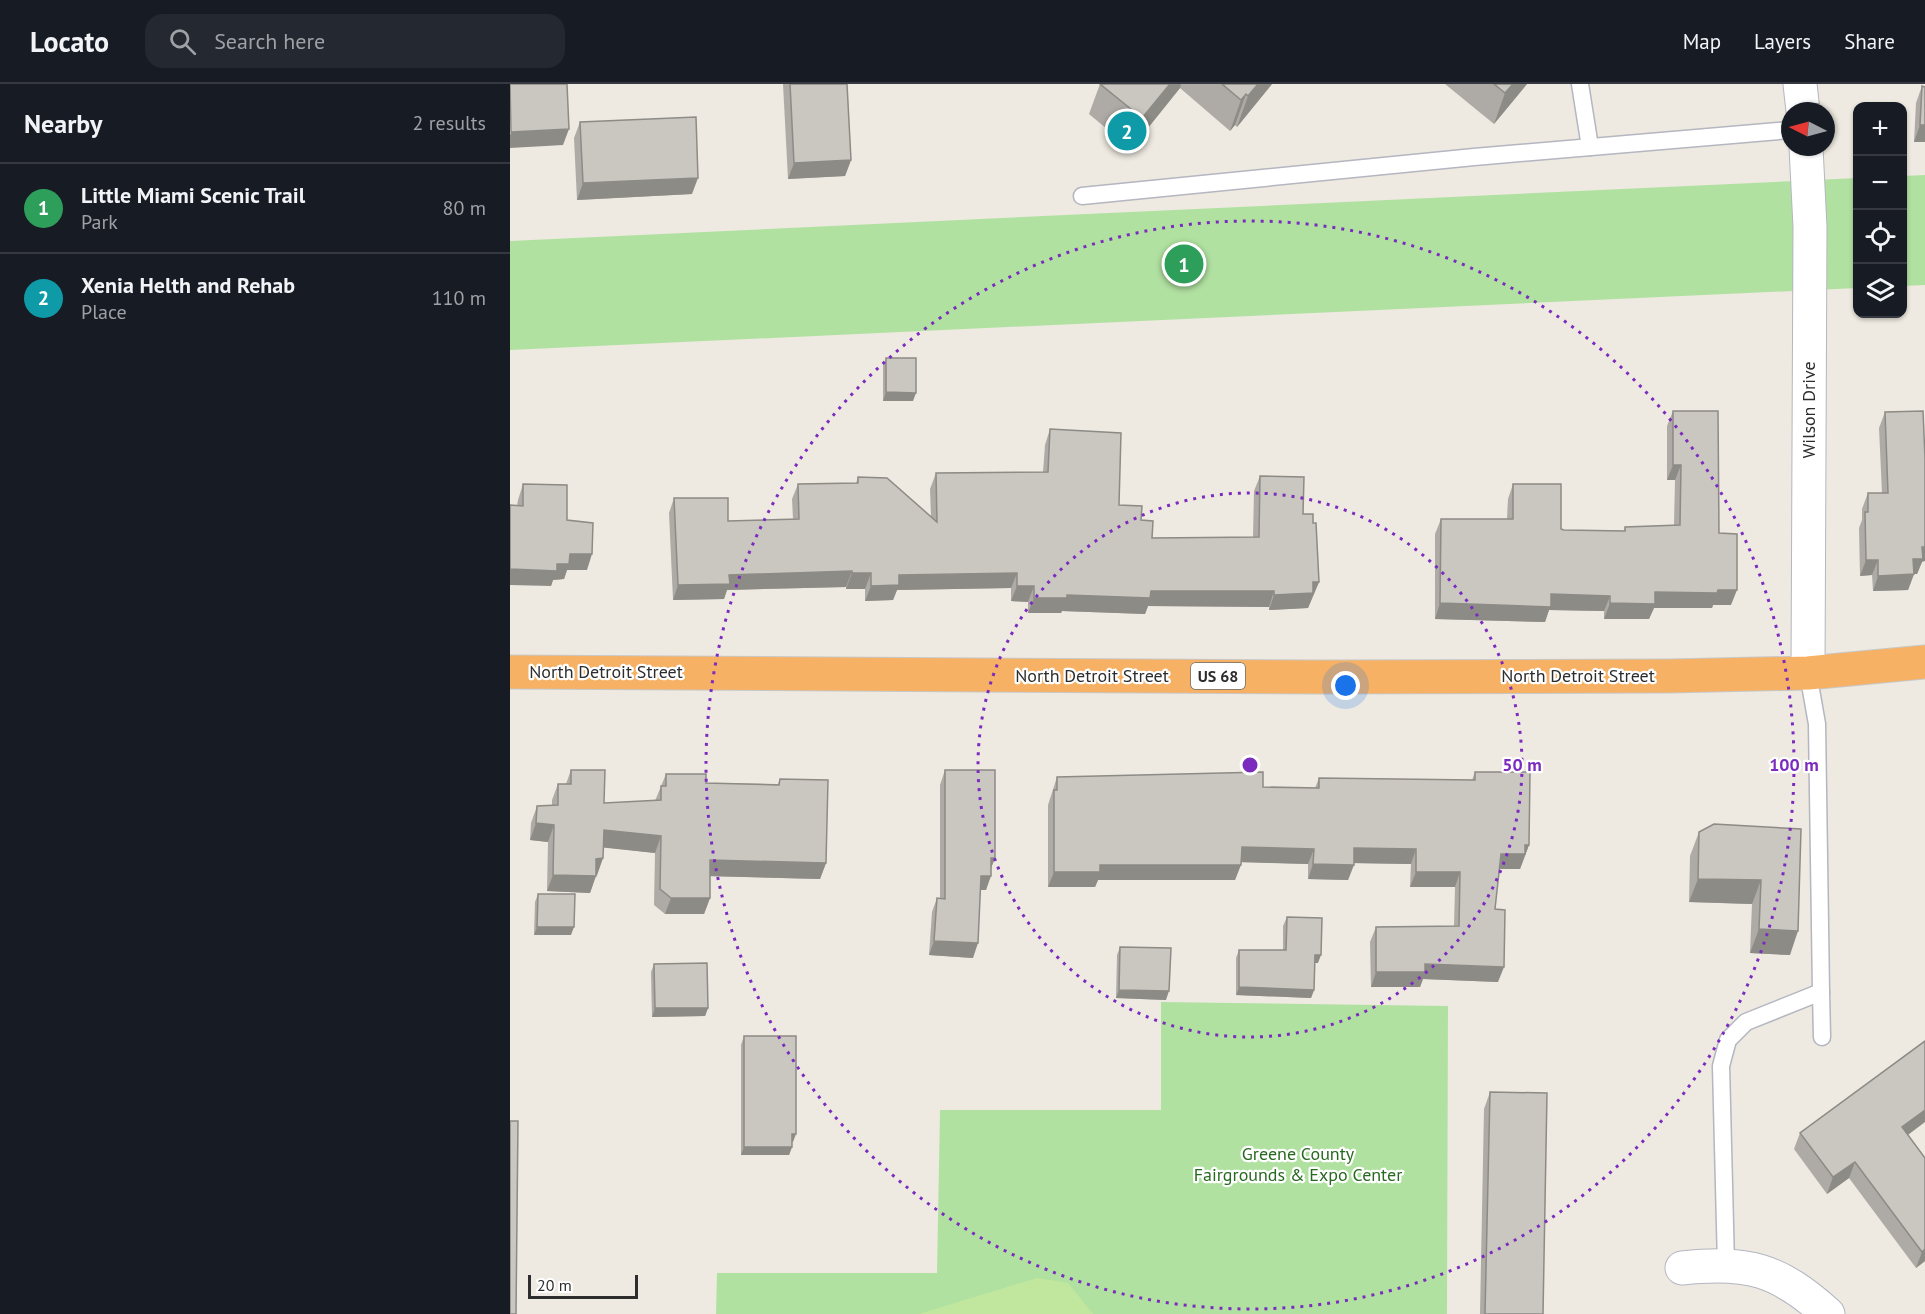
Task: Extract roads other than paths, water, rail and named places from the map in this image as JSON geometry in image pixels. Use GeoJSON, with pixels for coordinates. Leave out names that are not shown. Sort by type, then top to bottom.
{"type":"FeatureCollection","features":[{"type":"Feature","properties":{"kind":"highway","name":"North Detroit Street"},"geometry":{"type":"LineString","coordinates":[[510,672],[1307,677],[1669,676],[1808,673],[1925,662]]}},
{"type":"Feature","properties":{"kind":"street"},"geometry":{"type":"LineString","coordinates":[[1800,84],[1802,102]]}},
{"type":"Feature","properties":{"kind":"street","name":"Wilson Drive"},"geometry":{"type":"LineString","coordinates":[[1806,156],[1810,227],[1808,673]]}},
{"type":"Feature","properties":{"kind":"street"},"geometry":{"type":"LineString","coordinates":[[1682,1268],[1747,1266],[1777,1277],[1804,1293],[1828,1314]]}},
{"type":"Feature","properties":{"kind":"lane"},"geometry":{"type":"LineString","coordinates":[[1580,84],[1590,147]]}},
{"type":"Feature","properties":{"kind":"lane"},"geometry":{"type":"LineString","coordinates":[[1082,196],[1781,131]]}},
{"type":"Feature","properties":{"kind":"lane"},"geometry":{"type":"LineString","coordinates":[[1808,673],[1817,724],[1822,1037]]}},
{"type":"Feature","properties":{"kind":"lane"},"geometry":{"type":"LineString","coordinates":[[1726,1265],[1721,1066],[1728,1040],[1746,1022],[1821,992]]}},
{"type":"Feature","properties":{"kind":"place","name":"Xenia Helth and Rehab"},"geometry":{"type":"Point","coordinates":[1127,131]}},
{"type":"Feature","properties":{"kind":"place","name":"Little Miami Scenic Trail"},"geometry":{"type":"Point","coordinates":[1184,264]}},
{"type":"Feature","properties":{"kind":"park label","name":"Greene County Fairgrounds & Expo Center"},"geometry":{"type":"Point","coordinates":[1298,1164]}}]}
